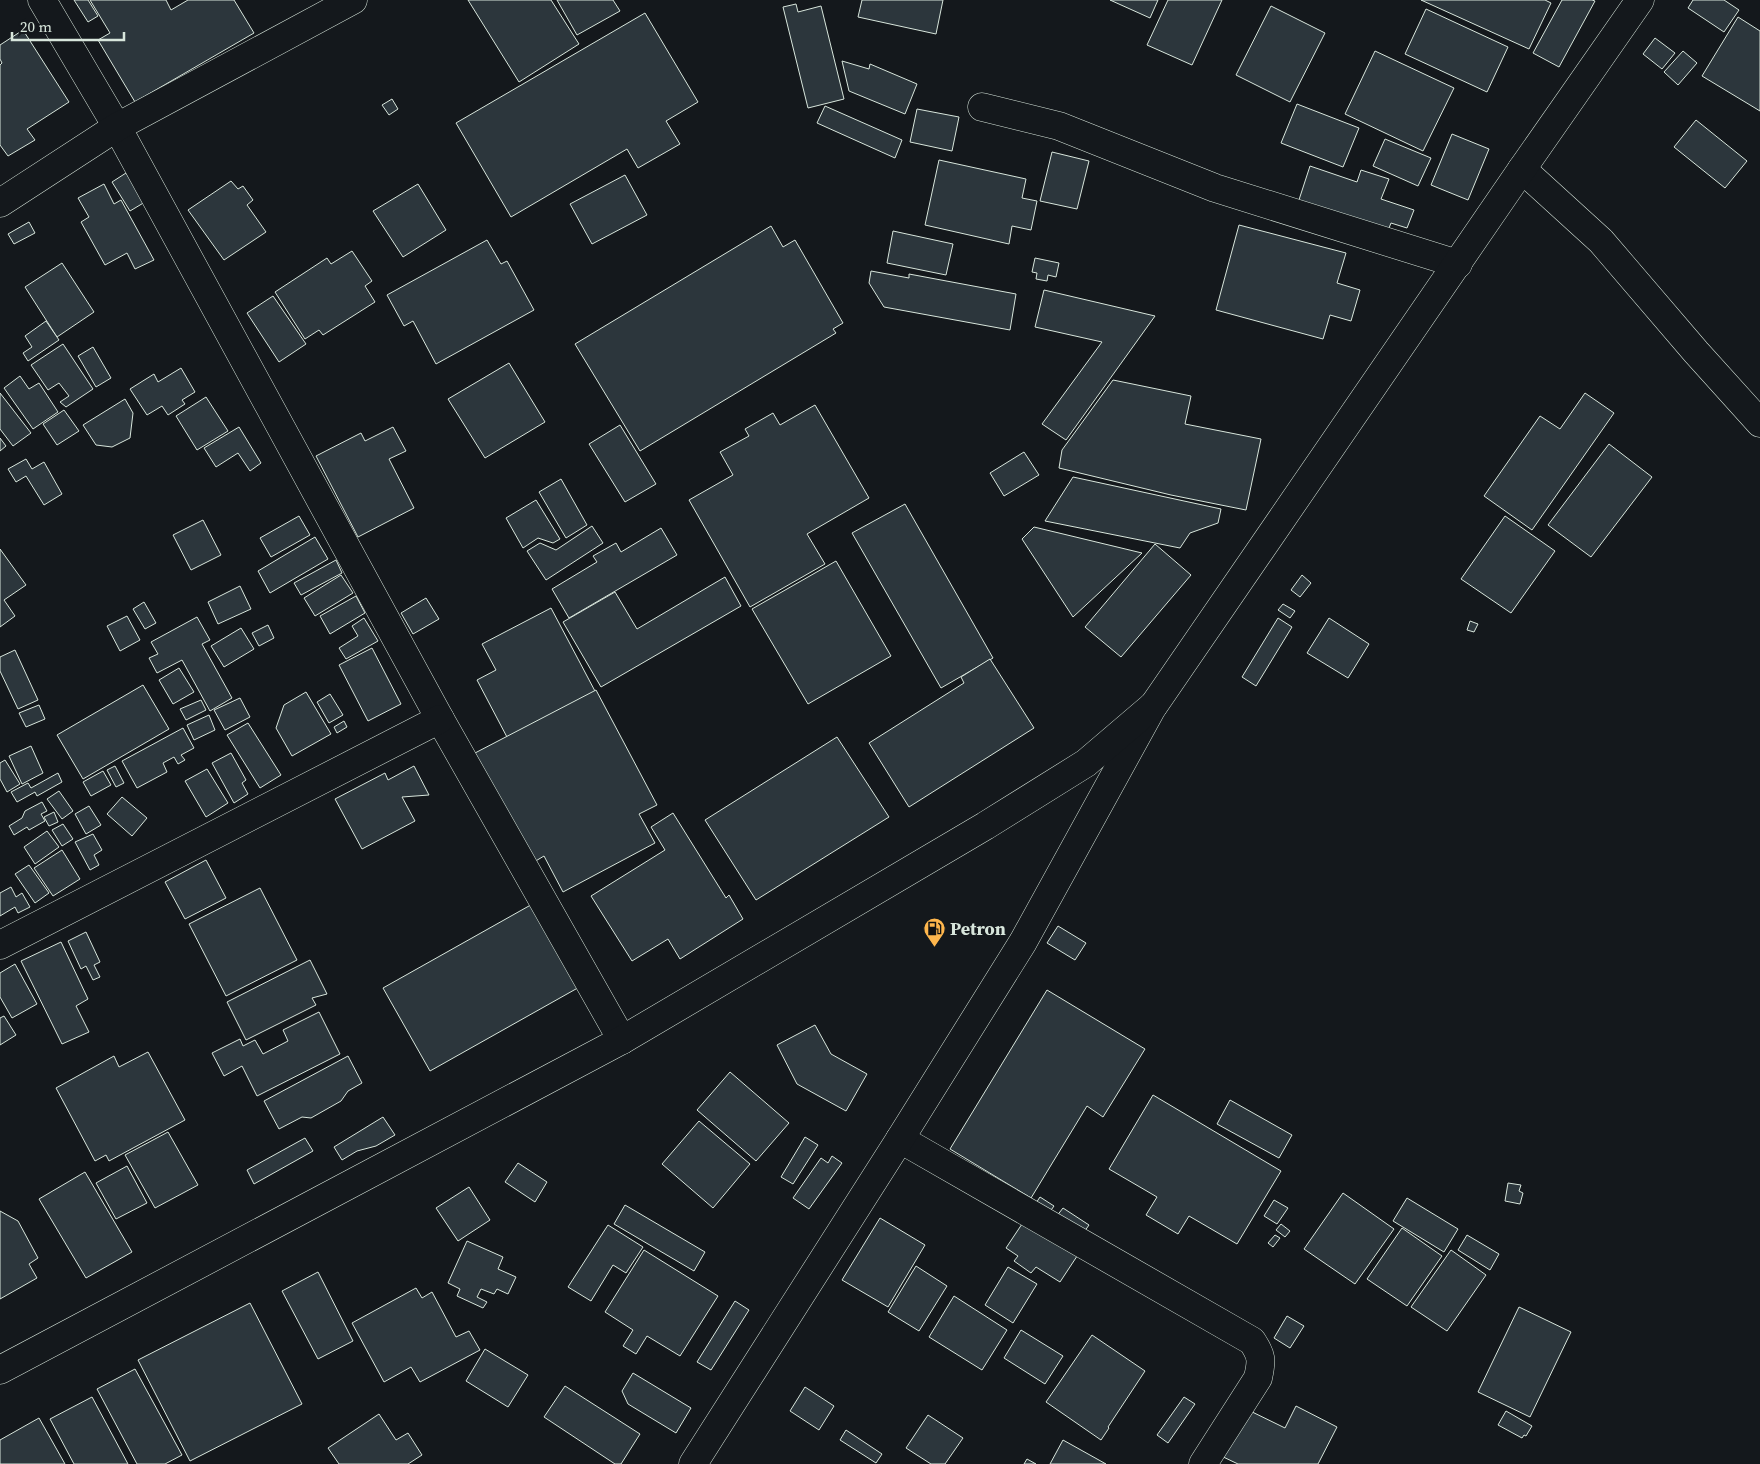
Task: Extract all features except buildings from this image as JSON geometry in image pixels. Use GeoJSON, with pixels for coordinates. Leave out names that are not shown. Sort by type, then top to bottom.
{"type":"FeatureCollection","features":[{"type":"Feature","properties":{"kind":"street"},"geometry":{"type":"LineString","coordinates":[[42,0],[117,127],[440,718],[622,1040]]}},
{"type":"Feature","properties":{"kind":"street"},"geometry":{"type":"LineString","coordinates":[[0,203],[117,127],[353,0]]}},
{"type":"Feature","properties":{"kind":"street"},"geometry":{"type":"LineString","coordinates":[[693,1464],[1023,942],[1154,705],[1640,0]]}},
{"type":"Feature","properties":{"kind":"street"},"geometry":{"type":"LineString","coordinates":[[982,107],[1059,126],[1215,188],[1458,264]]}},
{"type":"Feature","properties":{"kind":"street"},"geometry":{"type":"LineString","coordinates":[[1522,169],[1601,242],[1760,423]]}},
{"type":"Feature","properties":{"kind":"street"},"geometry":{"type":"LineString","coordinates":[[0,1370],[622,1040],[977,831],[1086,763],[1154,705]]}},
{"type":"Feature","properties":{"kind":"street"},"geometry":{"type":"LineString","coordinates":[[0,945],[440,718]]}},
{"type":"Feature","properties":{"kind":"street"},"geometry":{"type":"LineString","coordinates":[[900,1139],[1252,1341],[1261,1354],[1258,1378],[1204,1464]]}},
{"type":"Feature","properties":{"kind":"place","name":"Petron"},"geometry":{"type":"Point","coordinates":[934,947]}}]}
